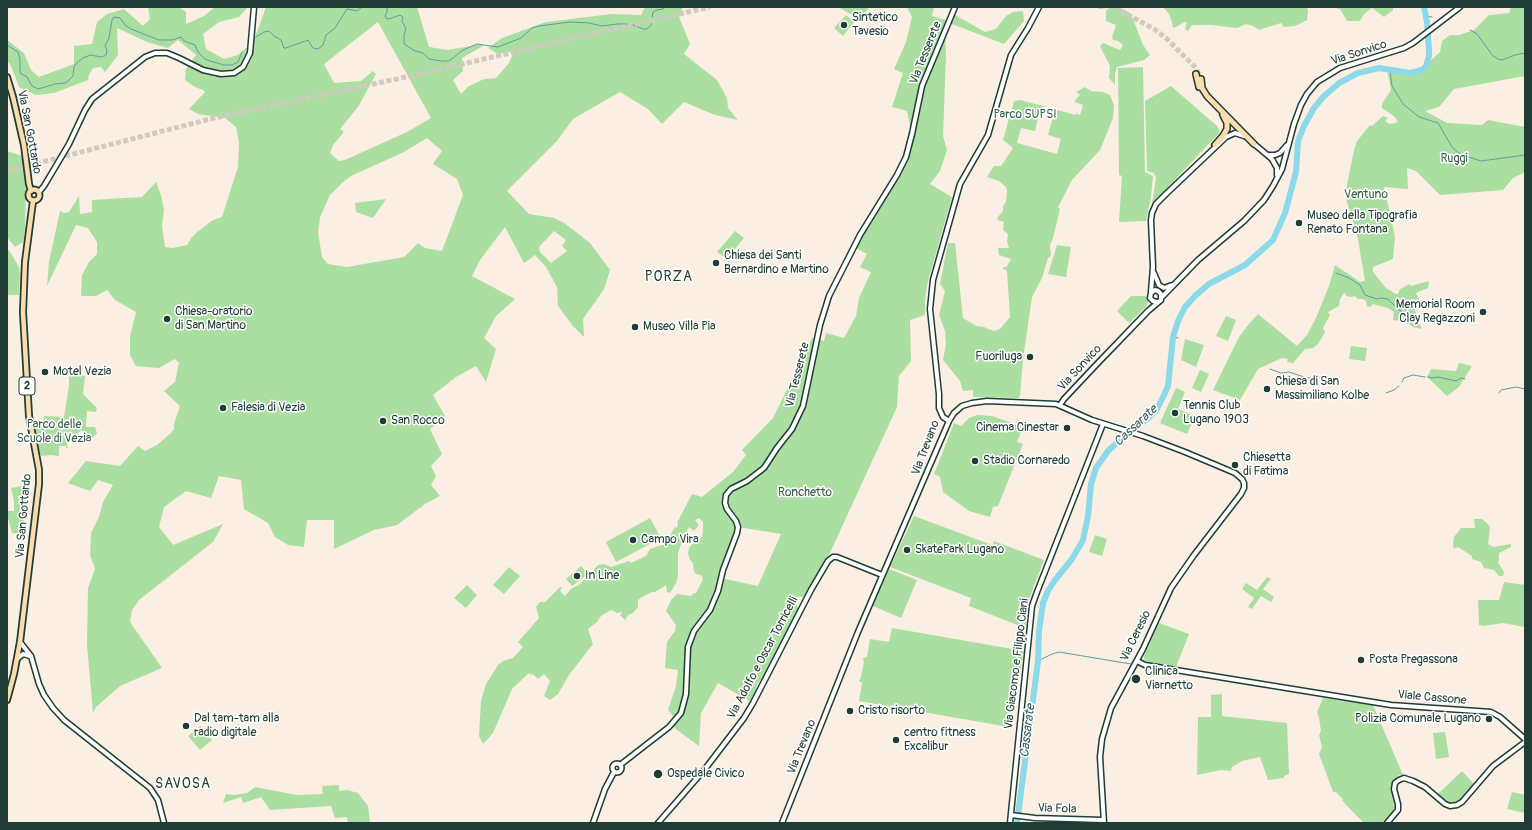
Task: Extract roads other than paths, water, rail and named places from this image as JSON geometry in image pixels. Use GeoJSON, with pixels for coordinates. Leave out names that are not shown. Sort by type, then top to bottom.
{"type":"FeatureCollection","features":[{"type":"Feature","properties":{"kind":"highway"},"geometry":{"type":"LineString","coordinates":[[1196,74],[1202,95],[1224,116],[1227,123],[1225,134],[1216,145]]}},
{"type":"Feature","properties":{"kind":"highway"},"geometry":{"type":"LineString","coordinates":[[1200,79],[1202,88],[1207,96],[1254,144]]}},
{"type":"Feature","properties":{"kind":"main road"},"geometry":{"type":"LineString","coordinates":[[39,192],[35,190],[32,191],[29,193],[29,197],[33,200],[37,200],[39,198],[39,192],[69,144],[85,110],[93,98],[145,56],[155,53],[162,53],[179,58],[196,67],[212,72],[228,74],[243,67],[248,58],[254,7]]}},
{"type":"Feature","properties":{"kind":"main road","name":"Via Tesserete"},"geometry":{"type":"LineString","coordinates":[[593,823],[605,789],[614,772],[618,773],[621,767],[620,765],[669,727],[681,713],[686,694],[688,647],[694,631],[710,610],[718,591],[723,570],[737,533],[738,527],[736,521],[727,509],[725,503],[726,496],[731,488],[747,481],[764,468],[777,448],[792,430],[803,406],[820,325],[829,296],[860,235],[906,157],[922,86],[955,7]]}},
{"type":"Feature","properties":{"kind":"main road","name":"Via Trevano"},"geometry":{"type":"LineString","coordinates":[[782,823],[882,575],[949,422],[943,417],[939,408],[939,394],[930,309],[933,280],[960,184],[988,135],[1011,55],[1039,7]]}},
{"type":"Feature","properties":{"kind":"main road","name":"Via Sonvico"},"geometry":{"type":"LineString","coordinates":[[1162,297],[1202,257],[1253,212],[1264,200],[1274,185],[1285,161],[1290,139],[1301,105],[1307,94],[1320,80],[1345,66],[1401,50],[1421,37],[1460,7]]}},
{"type":"Feature","properties":{"kind":"main road","name":"Via San Gottardo"},"geometry":{"type":"LineString","coordinates":[[7,77],[13,96],[24,145],[29,184],[32,191]]}},
{"type":"Feature","properties":{"kind":"main road","name":"Via Sonvico"},"geometry":{"type":"LineString","coordinates":[[1152,292],[1153,267],[1150,226],[1154,209],[1163,197],[1216,145],[1228,135],[1235,133],[1242,134],[1269,155],[1277,168],[1274,185]]}},
{"type":"Feature","properties":{"kind":"main road","name":"Via Sonvico"},"geometry":{"type":"LineString","coordinates":[[1269,155],[1275,155],[1282,152],[1290,139]]}},
{"type":"Feature","properties":{"kind":"main road","name":"Via San Gottardo"},"geometry":{"type":"LineString","coordinates":[[7,700],[20,642],[39,484],[39,470],[29,416],[23,304],[25,262],[33,200]]}},
{"type":"Feature","properties":{"kind":"main road","name":"Via Sonvico"},"geometry":{"type":"LineString","coordinates":[[1153,267],[1157,283],[1164,288],[1170,286],[1184,275]]}},
{"type":"Feature","properties":{"kind":"main road"},"geometry":{"type":"LineString","coordinates":[[1148,311],[1150,299],[1152,292],[1155,290],[1158,291],[1162,297],[1158,302],[1153,302],[1150,299]]}},
{"type":"Feature","properties":{"kind":"main road","name":"Via Sonvico"},"geometry":{"type":"LineString","coordinates":[[949,422],[954,413],[960,408],[974,402],[1046,403],[1060,405],[1064,399],[1158,302]]}},
{"type":"Feature","properties":{"kind":"main road"},"geometry":{"type":"LineString","coordinates":[[1060,405],[1103,424]]}},
{"type":"Feature","properties":{"kind":"main road","name":"Via Ceresio"},"geometry":{"type":"LineString","coordinates":[[1103,424],[1138,434],[1235,473],[1242,479],[1244,485],[1243,491],[1185,567],[1171,588],[1137,661],[1114,702],[1102,740],[1100,757],[1104,821]]}},
{"type":"Feature","properties":{"kind":"main road","name":"Via Giacomo e Filippo Ciani"},"geometry":{"type":"LineString","coordinates":[[1010,823],[1013,815],[1018,741],[1032,606],[1103,424]]}},
{"type":"Feature","properties":{"kind":"main road","name":"Via Adolfo e Oscar Torricelli"},"geometry":{"type":"LineString","coordinates":[[658,823],[721,749],[754,703],[811,590],[828,561],[834,557],[882,575]]}},
{"type":"Feature","properties":{"kind":"main road"},"geometry":{"type":"LineString","coordinates":[[20,642],[31,656],[39,684],[44,695],[53,708],[64,720],[150,788],[158,800],[164,823]]}},
{"type":"Feature","properties":{"kind":"main road"},"geometry":{"type":"LineString","coordinates":[[17,660],[23,654],[31,656]]}},
{"type":"Feature","properties":{"kind":"main road","name":"Viale Cassone"},"geometry":{"type":"LineString","coordinates":[[1137,661],[1145,665],[1390,705],[1491,712],[1500,717],[1525,741]]}},
{"type":"Feature","properties":{"kind":"main road"},"geometry":{"type":"LineString","coordinates":[[1387,823],[1398,810],[1398,802],[1394,789],[1398,780],[1404,778],[1413,781],[1425,788],[1445,804],[1450,806],[1457,805],[1462,802],[1493,766],[1525,741]]}},
{"type":"Feature","properties":{"kind":"main road","name":"Via Fola"},"geometry":{"type":"LineString","coordinates":[[1013,815],[1041,819],[1104,821]]}},
{"type":"Feature","properties":{"kind":"waterway"},"geometry":{"type":"LineString","coordinates":[[256,37],[269,31],[281,40],[284,48],[308,40],[313,48],[318,49],[323,45],[326,35],[335,28],[347,9],[357,11],[362,7]]}},
{"type":"Feature","properties":{"kind":"waterway"},"geometry":{"type":"LineString","coordinates":[[387,7],[386,18],[389,19],[400,15],[403,17],[402,21],[406,29],[404,44],[415,51],[423,53],[429,59],[441,61],[449,61],[463,50],[477,44],[498,47],[521,38],[532,28],[539,26],[570,22],[589,23],[602,26],[631,24],[647,29],[651,25],[653,12],[665,7]]}},
{"type":"Feature","properties":{"kind":"waterway","name":"Cassarate"},"geometry":{"type":"LineString","coordinates":[[1017,823],[1038,661],[1039,631],[1043,603],[1048,591],[1072,559],[1083,540],[1088,516],[1091,484],[1096,468],[1108,451],[1156,411],[1168,386],[1173,337],[1178,321],[1185,307],[1209,284],[1245,265],[1273,240],[1285,213],[1296,172],[1298,141],[1314,108],[1323,97],[1339,83],[1358,73],[1379,68],[1410,73],[1422,70],[1426,66],[1429,50],[1427,22],[1424,7]]}},
{"type":"Feature","properties":{"kind":"waterway","name":"Cassarate"},"geometry":{"type":"LineString","coordinates":[[1426,16],[1432,17]]}},
{"type":"Feature","properties":{"kind":"waterway"},"geometry":{"type":"LineString","coordinates":[[7,45],[18,52],[20,60],[20,73],[27,77],[32,86],[38,89],[68,81],[73,76],[74,67],[83,58],[90,55],[102,57],[106,55],[107,50],[105,46],[109,38],[112,20],[114,17],[120,18],[126,26],[131,29],[159,40],[172,40],[181,37],[184,41],[195,45],[198,52],[205,59],[224,65],[232,65],[238,62],[242,52]]}},
{"type":"Feature","properties":{"kind":"waterway"},"geometry":{"type":"LineString","coordinates":[[1470,30],[1477,34],[1493,56],[1498,59],[1502,60],[1525,53]]}},
{"type":"Feature","properties":{"kind":"waterway"},"geometry":{"type":"LineString","coordinates":[[1390,70],[1392,86],[1403,104],[1419,117],[1438,123],[1452,147],[1460,154],[1481,161],[1525,155]]}},
{"type":"Feature","properties":{"kind":"waterway"},"geometry":{"type":"LineString","coordinates":[[1336,273],[1349,278],[1360,285],[1365,295],[1377,299],[1388,299],[1399,310],[1401,310],[1402,315],[1407,316]]}},
{"type":"Feature","properties":{"kind":"waterway","name":"Cassarate"},"geometry":{"type":"LineString","coordinates":[[1173,337],[1178,338]]}},
{"type":"Feature","properties":{"kind":"waterway"},"geometry":{"type":"LineString","coordinates":[[1270,369],[1281,373],[1289,372],[1307,378],[1319,377]]}},
{"type":"Feature","properties":{"kind":"waterway"},"geometry":{"type":"LineString","coordinates":[[1402,382],[1404,378],[1413,375],[1425,377]]}},
{"type":"Feature","properties":{"kind":"waterway"},"geometry":{"type":"LineString","coordinates":[[1428,377],[1438,377],[1456,381],[1461,378],[1465,379]]}},
{"type":"Feature","properties":{"kind":"waterway"},"geometry":{"type":"LineString","coordinates":[[1386,393],[1399,386]]}},
{"type":"Feature","properties":{"kind":"waterway"},"geometry":{"type":"LineString","coordinates":[[1499,393],[1501,390],[1516,387],[1525,389]]}},
{"type":"Feature","properties":{"kind":"waterway"},"geometry":{"type":"LineString","coordinates":[[1038,661],[1059,652],[1131,664]]}},
{"type":"Feature","properties":{"kind":"tunnel"},"geometry":{"type":"LineString","coordinates":[[7,171],[210,119],[406,77],[710,7]]}},
{"type":"Feature","properties":{"kind":"tunnel"},"geometry":{"type":"LineString","coordinates":[[1114,7],[1154,29],[1166,38],[1196,68],[1201,79]]}},
{"type":"Feature","properties":{"kind":"place","name":"Sintetico Tavesio"},"geometry":{"type":"Point","coordinates":[844,25]}},
{"type":"Feature","properties":{"kind":"place","name":"Museo della Tipografia Renato Fontana"},"geometry":{"type":"Point","coordinates":[1299,223]}},
{"type":"Feature","properties":{"kind":"place","name":"Chiesa dei Santi Bernardino e Martino"},"geometry":{"type":"Point","coordinates":[716,263]}},
{"type":"Feature","properties":{"kind":"place","name":"Memorial Room Clay Regazzoni"},"geometry":{"type":"Point","coordinates":[1483,312]}},
{"type":"Feature","properties":{"kind":"place","name":"Chiesa-oratorio di San Martino"},"geometry":{"type":"Point","coordinates":[167,319]}},
{"type":"Feature","properties":{"kind":"place","name":"Museo Villa Pia"},"geometry":{"type":"Point","coordinates":[635,327]}},
{"type":"Feature","properties":{"kind":"place","name":"Fuoriluga"},"geometry":{"type":"Point","coordinates":[1030,357]}},
{"type":"Feature","properties":{"kind":"place","name":"Motel Vezia"},"geometry":{"type":"Point","coordinates":[45,372]}},
{"type":"Feature","properties":{"kind":"place","name":"Chiesa di San Massimiliano Kolbe"},"geometry":{"type":"Point","coordinates":[1267,389]}},
{"type":"Feature","properties":{"kind":"place","name":"Falesia di Vezia"},"geometry":{"type":"Point","coordinates":[223,408]}},
{"type":"Feature","properties":{"kind":"place","name":"Tennis Club Lugano 1903"},"geometry":{"type":"Point","coordinates":[1175,413]}},
{"type":"Feature","properties":{"kind":"place","name":"San Rocco"},"geometry":{"type":"Point","coordinates":[383,421]}},
{"type":"Feature","properties":{"kind":"place","name":"Cinema Cinestar"},"geometry":{"type":"Point","coordinates":[1067,428]}},
{"type":"Feature","properties":{"kind":"place","name":"Stadio Cornaredo"},"geometry":{"type":"Point","coordinates":[975,461]}},
{"type":"Feature","properties":{"kind":"place","name":"Chiesetta di Fatima"},"geometry":{"type":"Point","coordinates":[1235,465]}},
{"type":"Feature","properties":{"kind":"place","name":"Campo Vira"},"geometry":{"type":"Point","coordinates":[633,540]}},
{"type":"Feature","properties":{"kind":"place","name":"SkatePark Lugano"},"geometry":{"type":"Point","coordinates":[907,550]}},
{"type":"Feature","properties":{"kind":"place","name":"In Line"},"geometry":{"type":"Point","coordinates":[577,576]}},
{"type":"Feature","properties":{"kind":"place","name":"Posta Pregassona"},"geometry":{"type":"Point","coordinates":[1361,660]}},
{"type":"Feature","properties":{"kind":"place","name":"Clinica Viarnetto"},"geometry":{"type":"Point","coordinates":[1136,679]}},
{"type":"Feature","properties":{"kind":"place","name":"Cristo risorto"},"geometry":{"type":"Point","coordinates":[850,711]}},
{"type":"Feature","properties":{"kind":"place","name":"Polizia Comunale Lugano"},"geometry":{"type":"Point","coordinates":[1489,719]}},
{"type":"Feature","properties":{"kind":"place","name":"Dal tam-tam alla radio digitale"},"geometry":{"type":"Point","coordinates":[186,726]}},
{"type":"Feature","properties":{"kind":"place","name":"centro fitness Excalibur"},"geometry":{"type":"Point","coordinates":[896,740]}},
{"type":"Feature","properties":{"kind":"place","name":"Ospedale Civico"},"geometry":{"type":"Point","coordinates":[658,774]}},
{"type":"Feature","properties":{"kind":"district","name":"PORZA"},"geometry":{"type":"Point","coordinates":[669,277]}},
{"type":"Feature","properties":{"kind":"district","name":"SAVOSA"},"geometry":{"type":"Point","coordinates":[183,784]}},
{"type":"Feature","properties":{"kind":"park label","name":"Parco SUPSI"},"geometry":{"type":"Point","coordinates":[1025,115]}},
{"type":"Feature","properties":{"kind":"park label","name":"Ruggi"},"geometry":{"type":"Point","coordinates":[1454,159]}},
{"type":"Feature","properties":{"kind":"park label","name":"Ventuno"},"geometry":{"type":"Point","coordinates":[1366,195]}},
{"type":"Feature","properties":{"kind":"park label","name":"Parco delle Scuole di Vezia"},"geometry":{"type":"Point","coordinates":[54,432]}},
{"type":"Feature","properties":{"kind":"park label","name":"Ronchetto"},"geometry":{"type":"Point","coordinates":[805,493]}}]}
